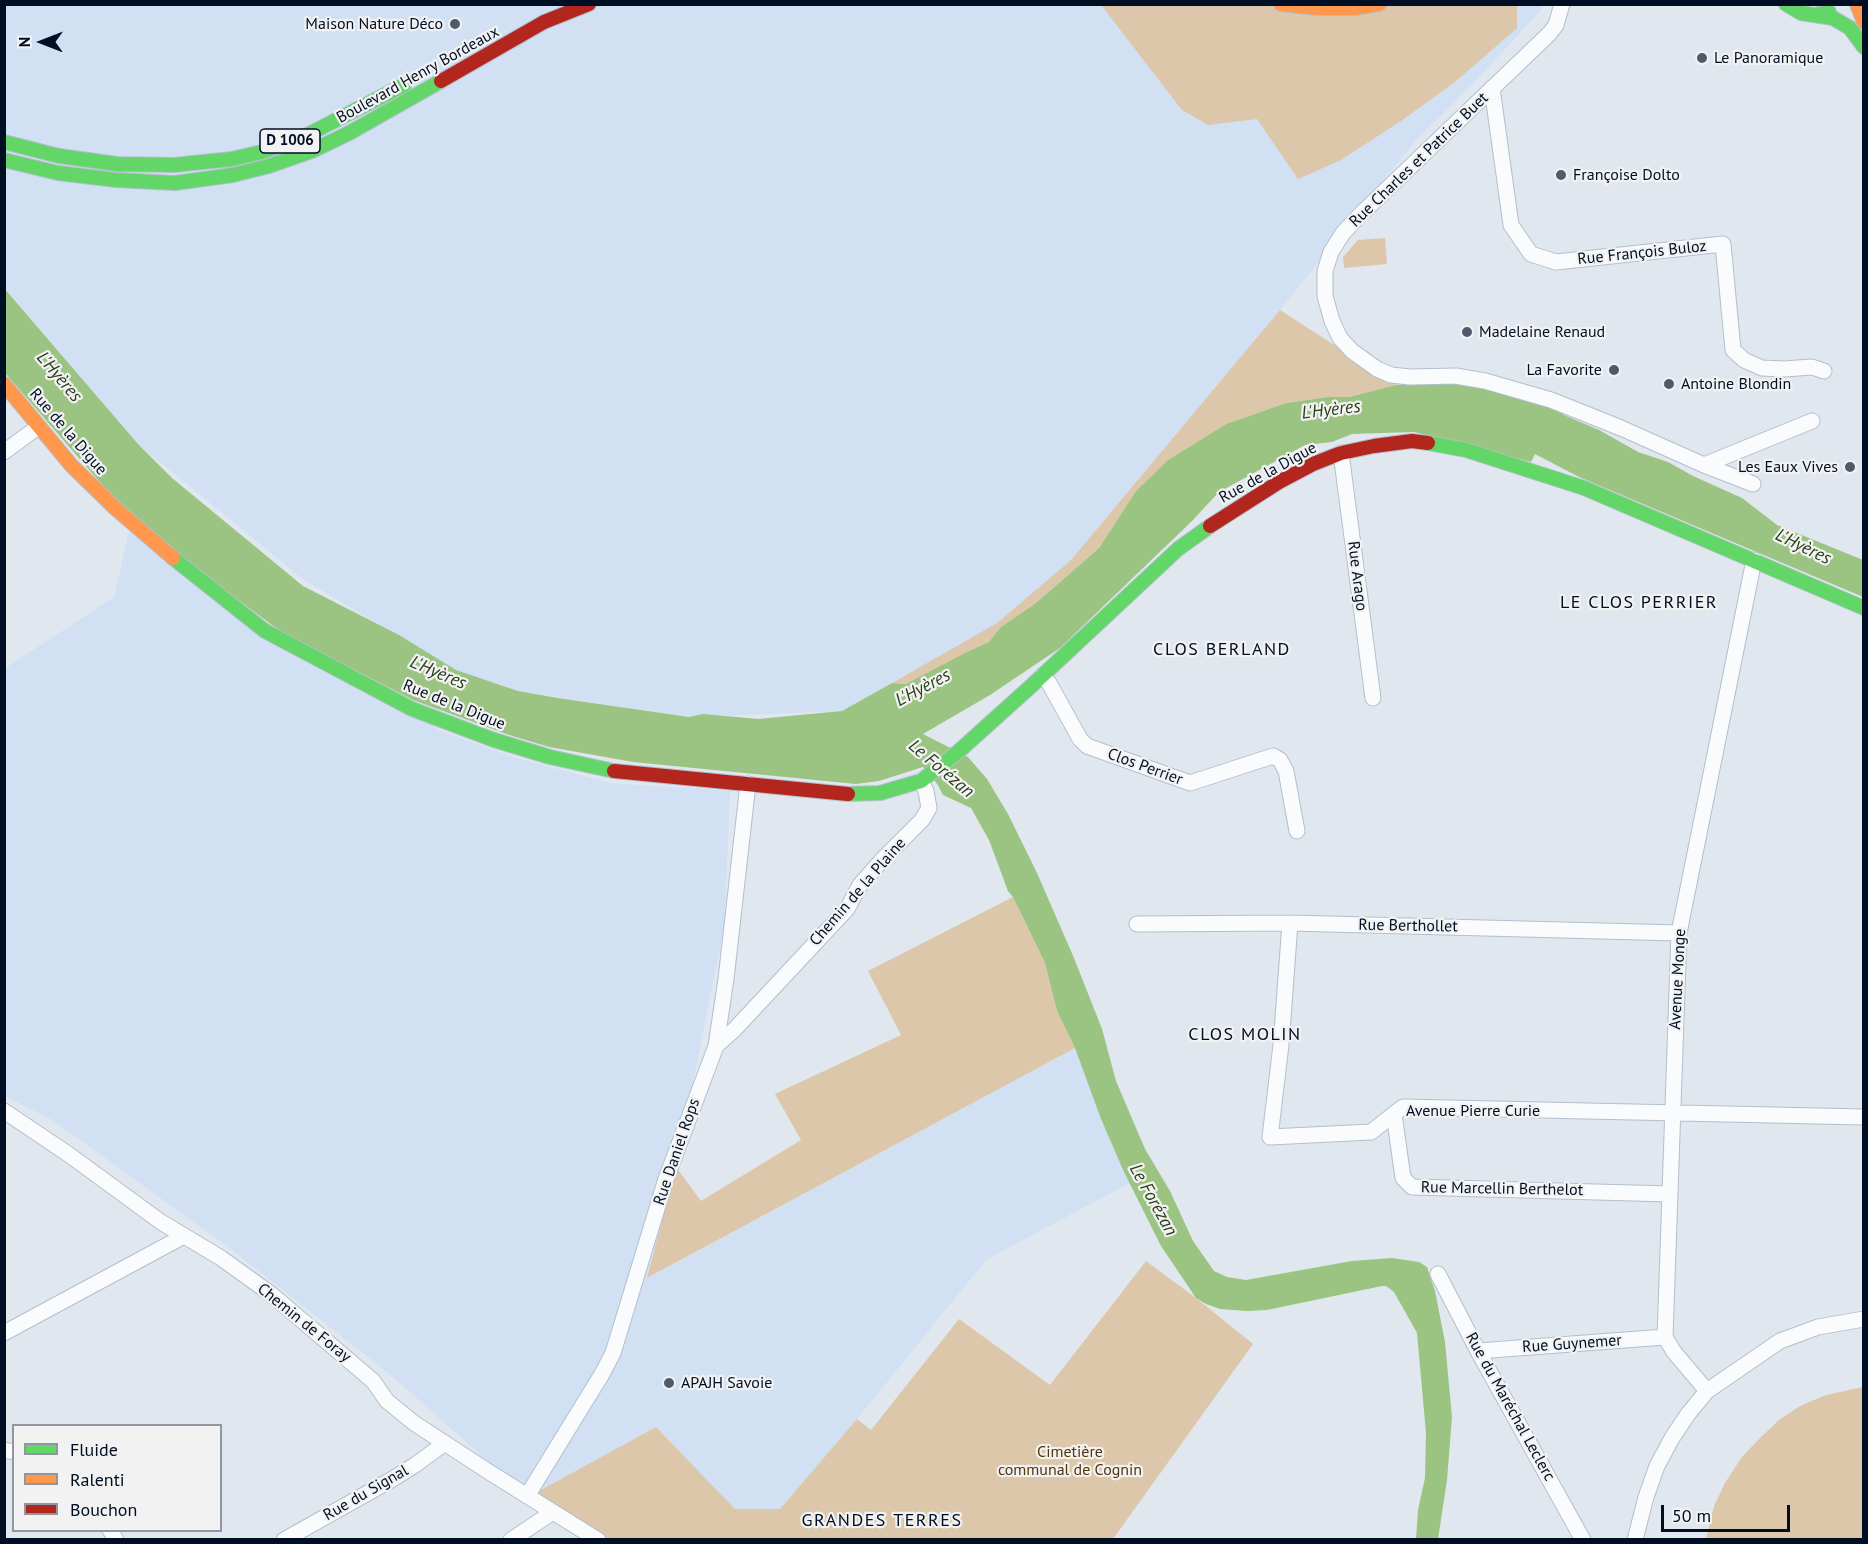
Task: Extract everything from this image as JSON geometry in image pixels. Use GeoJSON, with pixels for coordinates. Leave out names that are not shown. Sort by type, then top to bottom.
{"type":"FeatureCollection","features":[{"type":"Feature","properties":{"kind":"street","name":"Boulevard Henry Bordeaux"},"geometry":{"type":"LineString","coordinates":[[351,132],[398,96],[547,12],[548,4]]}},
{"type":"Feature","properties":{"kind":"street","name":"Boulevard Henry Bordeaux"},"geometry":{"type":"LineString","coordinates":[[4,160],[81,177],[176,183],[233,175],[269,166],[312,151],[351,132],[544,22],[589,4]]}},
{"type":"Feature","properties":{"kind":"street"},"geometry":{"type":"LineString","coordinates":[[1281,4],[1317,8],[1356,8],[1379,4]]}},
{"type":"Feature","properties":{"kind":"street","name":"Rue Charles et Patrice Buet"},"geometry":{"type":"LineString","coordinates":[[1562,4],[1556,25],[1549,34],[1343,233],[1331,252],[1325,272],[1325,296],[1332,321],[1340,338],[1352,351],[1377,369],[1391,375],[1456,376],[1485,381],[1551,400],[1753,484]]}},
{"type":"Feature","properties":{"kind":"street"},"geometry":{"type":"LineString","coordinates":[[1786,4],[1801,13],[1833,18],[1850,28],[1863,47]]}},
{"type":"Feature","properties":{"kind":"street"},"geometry":{"type":"LineString","coordinates":[[1857,4],[1863,22]]}},
{"type":"Feature","properties":{"kind":"street"},"geometry":{"type":"LineString","coordinates":[[1814,15],[1833,10],[1841,5]]}},
{"type":"Feature","properties":{"kind":"street","name":"Boulevard Henry Bordeaux"},"geometry":{"type":"LineString","coordinates":[[4,142],[59,156],[117,164],[174,165],[232,159],[262,152],[307,135],[414,79]]}},
{"type":"Feature","properties":{"kind":"street","name":"Rue François Buloz"},"geometry":{"type":"LineString","coordinates":[[1492,88],[1511,225],[1531,254],[1556,262],[1723,244],[1733,350],[1744,360],[1762,368],[1784,369],[1812,366],[1824,371]]}},
{"type":"Feature","properties":{"kind":"street","name":"Rue de la Digue"},"geometry":{"type":"LineString","coordinates":[[4,384],[70,465],[186,570],[265,631],[412,709],[494,740],[556,758],[615,771],[854,795],[880,793],[925,779],[1042,676],[1178,549],[1215,522],[1279,482],[1313,464],[1341,453],[1412,441],[1466,450],[1584,488],[1863,608]]}},
{"type":"Feature","properties":{"kind":"street"},"geometry":{"type":"LineString","coordinates":[[1704,465],[1812,421]]}},
{"type":"Feature","properties":{"kind":"street"},"geometry":{"type":"LineString","coordinates":[[4,452],[38,427]]}},
{"type":"Feature","properties":{"kind":"street","name":"Rue Arago"},"geometry":{"type":"LineString","coordinates":[[1341,453],[1373,698]]}},
{"type":"Feature","properties":{"kind":"street","name":"Avenue Monge"},"geometry":{"type":"LineString","coordinates":[[1665,1337],[1679,933],[1754,560]]}},
{"type":"Feature","properties":{"kind":"street","name":"Clos Perrier"},"geometry":{"type":"LineString","coordinates":[[1042,676],[1049,683],[1080,739],[1087,746],[1190,783],[1273,756],[1280,760],[1288,777],[1297,831]]}},
{"type":"Feature","properties":{"kind":"street","name":"Chemin de la Plaine"},"geometry":{"type":"LineString","coordinates":[[716,1046],[734,1030],[847,909],[860,885],[922,820],[929,808],[925,779]]}},
{"type":"Feature","properties":{"kind":"street","name":"Rue Daniel Rops"},"geometry":{"type":"LineString","coordinates":[[527,1496],[613,1353],[666,1179],[716,1046],[726,979],[748,784]]}},
{"type":"Feature","properties":{"kind":"street","name":"Rue Berthollet"},"geometry":{"type":"LineString","coordinates":[[1137,924],[1290,923],[1679,933]]}},
{"type":"Feature","properties":{"kind":"street","name":"Avenue Pierre Curie"},"geometry":{"type":"LineString","coordinates":[[1290,923],[1281,1046],[1270,1137],[1371,1132],[1403,1107],[1863,1117]]}},
{"type":"Feature","properties":{"kind":"street","name":"Chemin de Foray"},"geometry":{"type":"LineString","coordinates":[[4,1111],[68,1154],[161,1222],[221,1258],[271,1294],[373,1381],[396,1410],[527,1496],[598,1539]]}},
{"type":"Feature","properties":{"kind":"street","name":"Rue Marcellin Berthelot"},"geometry":{"type":"LineString","coordinates":[[1394,1114],[1403,1178],[1412,1187],[1670,1194]]}},
{"type":"Feature","properties":{"kind":"street"},"geometry":{"type":"LineString","coordinates":[[4,1333],[184,1236]]}},
{"type":"Feature","properties":{"kind":"street","name":"Rue du Maréchal Leclerc"},"geometry":{"type":"LineString","coordinates":[[1438,1274],[1478,1351],[1583,1539]]}},
{"type":"Feature","properties":{"kind":"street"},"geometry":{"type":"LineString","coordinates":[[1635,1539],[1646,1497],[1658,1466],[1672,1438],[1707,1391],[1780,1341],[1818,1328],[1863,1319]]}},
{"type":"Feature","properties":{"kind":"street"},"geometry":{"type":"LineString","coordinates":[[1665,1337],[1674,1352],[1707,1391]]}},
{"type":"Feature","properties":{"kind":"street","name":"Rue Guynemer"},"geometry":{"type":"LineString","coordinates":[[1478,1351],[1665,1337]]}},
{"type":"Feature","properties":{"kind":"street","name":"Rue du Signal"},"geometry":{"type":"LineString","coordinates":[[284,1539],[391,1480],[445,1443]]}},
{"type":"Feature","properties":{"kind":"street"},"geometry":{"type":"LineString","coordinates":[[511,1539],[553,1512]]}},
{"type":"Feature","properties":{"kind":"shaded area"},"geometry":{"type":"Polygon","coordinates":[[[1229,4],[1542,5],[1542,9],[1473,84],[1416,140],[1280,310],[1070,561],[997,623],[842,711],[689,717],[518,691],[456,670],[304,580],[138,444],[5,288],[4,5],[1229,4]]]}},
{"type":"Feature","properties":{"kind":"shaded area"},"geometry":{"type":"Polygon","coordinates":[[[129,531],[439,730],[510,756],[610,783],[730,791],[725,916],[722,937],[676,1167],[648,1278],[1075,1048],[1101,1119],[1130,1183],[987,1259],[857,1419],[780,1509],[735,1509],[656,1427],[528,1497],[393,1377],[227,1246],[52,1120],[5,1096],[4,669],[114,597],[129,531]]]}},
{"type":"Feature","properties":{"kind":"green space"},"geometry":{"type":"Polygon","coordinates":[[[1101,5],[1517,5],[1517,28],[1455,82],[1401,121],[1341,160],[1298,179],[1257,119],[1208,125],[1182,110],[1101,5]]]}},
{"type":"Feature","properties":{"kind":"green space"},"geometry":{"type":"Polygon","coordinates":[[[1385,238],[1387,264],[1344,268],[1343,257],[1358,240],[1385,238]]]}},
{"type":"Feature","properties":{"kind":"green space"},"geometry":{"type":"Polygon","coordinates":[[[1280,310],[1396,385],[1349,397],[1328,397],[1286,403],[1226,424],[1168,460],[1136,491],[1099,548],[1036,603],[1001,627],[991,641],[906,684],[892,683],[997,623],[1070,561],[1280,310]]]}},
{"type":"Feature","properties":{"kind":"green space"},"geometry":{"type":"Polygon","coordinates":[[[1013,897],[1045,963],[1057,1011],[1075,1048],[647,1278],[676,1167],[701,1201],[801,1140],[775,1094],[901,1035],[868,971],[1013,897]]]}},
{"type":"Feature","properties":{"kind":"green space","name":"Cimetière communal de Cognin"},"geometry":{"type":"Polygon","coordinates":[[[1146,1261],[1253,1344],[1113,1539],[594,1539],[528,1497],[656,1427],[735,1509],[780,1509],[857,1419],[871,1430],[959,1319],[1050,1385],[1146,1261]]]}},
{"type":"Feature","properties":{"kind":"green space"},"geometry":{"type":"Polygon","coordinates":[[[1863,1387],[1863,1539],[1706,1539],[1714,1506],[1725,1483],[1742,1457],[1759,1439],[1779,1420],[1800,1406],[1826,1395],[1863,1387]]]}},
{"type":"Feature","properties":{"kind":"water"},"geometry":{"type":"Polygon","coordinates":[[[4,288],[138,444],[172,478],[303,586],[399,635],[456,670],[518,691],[558,698],[689,717],[703,714],[758,719],[842,711],[892,683],[906,684],[989,642],[1001,627],[1036,603],[1099,548],[1136,491],[1168,460],[1226,424],[1286,403],[1328,397],[1349,397],[1396,385],[1444,381],[1494,390],[1549,405],[1564,415],[1599,430],[1638,452],[1668,462],[1742,498],[1777,525],[1863,560],[1863,597],[1579,477],[1535,454],[1531,462],[1414,432],[1352,434],[1332,442],[1305,445],[1219,492],[1060,648],[990,695],[923,734],[968,757],[987,779],[1008,814],[1074,958],[1102,1029],[1116,1081],[1145,1149],[1170,1191],[1193,1241],[1214,1271],[1227,1277],[1246,1280],[1352,1261],[1392,1258],[1419,1262],[1427,1267],[1435,1291],[1445,1342],[1452,1417],[1447,1480],[1438,1539],[1416,1539],[1418,1510],[1425,1478],[1426,1433],[1417,1333],[1394,1292],[1382,1286],[1267,1310],[1247,1311],[1220,1309],[1196,1298],[1161,1246],[1124,1172],[1101,1119],[1075,1048],[1057,1011],[1045,963],[1008,891],[989,840],[971,808],[943,795],[923,767],[879,781],[856,784],[633,762],[549,747],[413,700],[283,633],[172,551],[111,495],[5,373],[4,288]]]}},
{"type":"Feature","properties":{"kind":"traffic: fast"},"geometry":{"type":"LineString","coordinates":[[1786,4],[1801,13],[1814,15],[1829,12]]}},
{"type":"Feature","properties":{"kind":"traffic: fast"},"geometry":{"type":"LineString","coordinates":[[1814,15],[1833,18],[1850,28],[1864,47]]}},
{"type":"Feature","properties":{"kind":"traffic: fast"},"geometry":{"type":"LineString","coordinates":[[4,160],[58,173],[116,180],[175,183],[233,175],[269,166],[312,151],[351,132],[441,81]]}},
{"type":"Feature","properties":{"kind":"traffic: fast"},"geometry":{"type":"LineString","coordinates":[[4,142],[59,156],[117,164],[174,165],[232,159],[262,152],[307,135],[404,85]]}},
{"type":"Feature","properties":{"kind":"traffic: fast"},"geometry":{"type":"LineString","coordinates":[[1428,443],[1466,450],[1584,488],[1864,608]]}},
{"type":"Feature","properties":{"kind":"traffic: fast"},"geometry":{"type":"LineString","coordinates":[[848,794],[880,793],[921,781],[959,751],[1029,688],[1178,549],[1210,526]]}},
{"type":"Feature","properties":{"kind":"traffic: fast"},"geometry":{"type":"LineString","coordinates":[[173,558],[265,631],[412,709],[494,740],[550,757],[614,771]]}},
{"type":"Feature","properties":{"kind":"traffic: slow"},"geometry":{"type":"LineString","coordinates":[[1281,4],[1317,8],[1355,8],[1379,4]]}},
{"type":"Feature","properties":{"kind":"traffic: slow"},"geometry":{"type":"LineString","coordinates":[[1857,4],[1864,22]]}},
{"type":"Feature","properties":{"kind":"traffic: slow"},"geometry":{"type":"LineString","coordinates":[[4,384],[71,465],[115,508],[173,558]]}},
{"type":"Feature","properties":{"kind":"traffic: jam"},"geometry":{"type":"LineString","coordinates":[[441,81],[544,22],[589,4]]}},
{"type":"Feature","properties":{"kind":"traffic: jam"},"geometry":{"type":"LineString","coordinates":[[1210,526],[1279,482],[1313,464],[1341,453],[1412,441],[1428,443]]}},
{"type":"Feature","properties":{"kind":"traffic: jam"},"geometry":{"type":"LineString","coordinates":[[614,771],[848,794]]}},
{"type":"Feature","properties":{"kind":"place","name":"Maison Nature Déco"},"geometry":{"type":"Point","coordinates":[455,24]}},
{"type":"Feature","properties":{"kind":"place","name":"Le Panoramique"},"geometry":{"type":"Point","coordinates":[1702,58]}},
{"type":"Feature","properties":{"kind":"place","name":"Françoise Dolto"},"geometry":{"type":"Point","coordinates":[1561,175]}},
{"type":"Feature","properties":{"kind":"place","name":"Madelaine Renaud"},"geometry":{"type":"Point","coordinates":[1467,332]}},
{"type":"Feature","properties":{"kind":"place","name":"La Favorite"},"geometry":{"type":"Point","coordinates":[1614,370]}},
{"type":"Feature","properties":{"kind":"place","name":"Antoine Blondin"},"geometry":{"type":"Point","coordinates":[1669,384]}},
{"type":"Feature","properties":{"kind":"place","name":"Les Eaux Vives"},"geometry":{"type":"Point","coordinates":[1850,467]}},
{"type":"Feature","properties":{"kind":"place","name":"APAJH Savoie"},"geometry":{"type":"Point","coordinates":[669,1383]}},
{"type":"Feature","properties":{"kind":"district","name":"LE CLOS PERRIER"},"geometry":{"type":"Point","coordinates":[1639,603]}},
{"type":"Feature","properties":{"kind":"district","name":"CLOS BERLAND"},"geometry":{"type":"Point","coordinates":[1222,650]}},
{"type":"Feature","properties":{"kind":"district","name":"CLOS MOLIN"},"geometry":{"type":"Point","coordinates":[1245,1035]}},
{"type":"Feature","properties":{"kind":"district","name":"GRANDES TERRES"},"geometry":{"type":"Point","coordinates":[882,1521]}},
{"type":"Feature","properties":{"kind":"water label","name":"L'Hyères"},"geometry":{"type":"Point","coordinates":[59,377]}},
{"type":"Feature","properties":{"kind":"water label","name":"L'Hyères"},"geometry":{"type":"Point","coordinates":[1331,410]}},
{"type":"Feature","properties":{"kind":"water label","name":"L'Hyères"},"geometry":{"type":"Point","coordinates":[1803,547]}},
{"type":"Feature","properties":{"kind":"water label","name":"L'Hyères"},"geometry":{"type":"Point","coordinates":[438,673]}},
{"type":"Feature","properties":{"kind":"water label","name":"L'Hyères"},"geometry":{"type":"Point","coordinates":[923,688]}},
{"type":"Feature","properties":{"kind":"water label","name":"Le Forézan"},"geometry":{"type":"Point","coordinates":[941,769]}},
{"type":"Feature","properties":{"kind":"water label","name":"Le Forézan"},"geometry":{"type":"Point","coordinates":[1153,1200]}}]}
